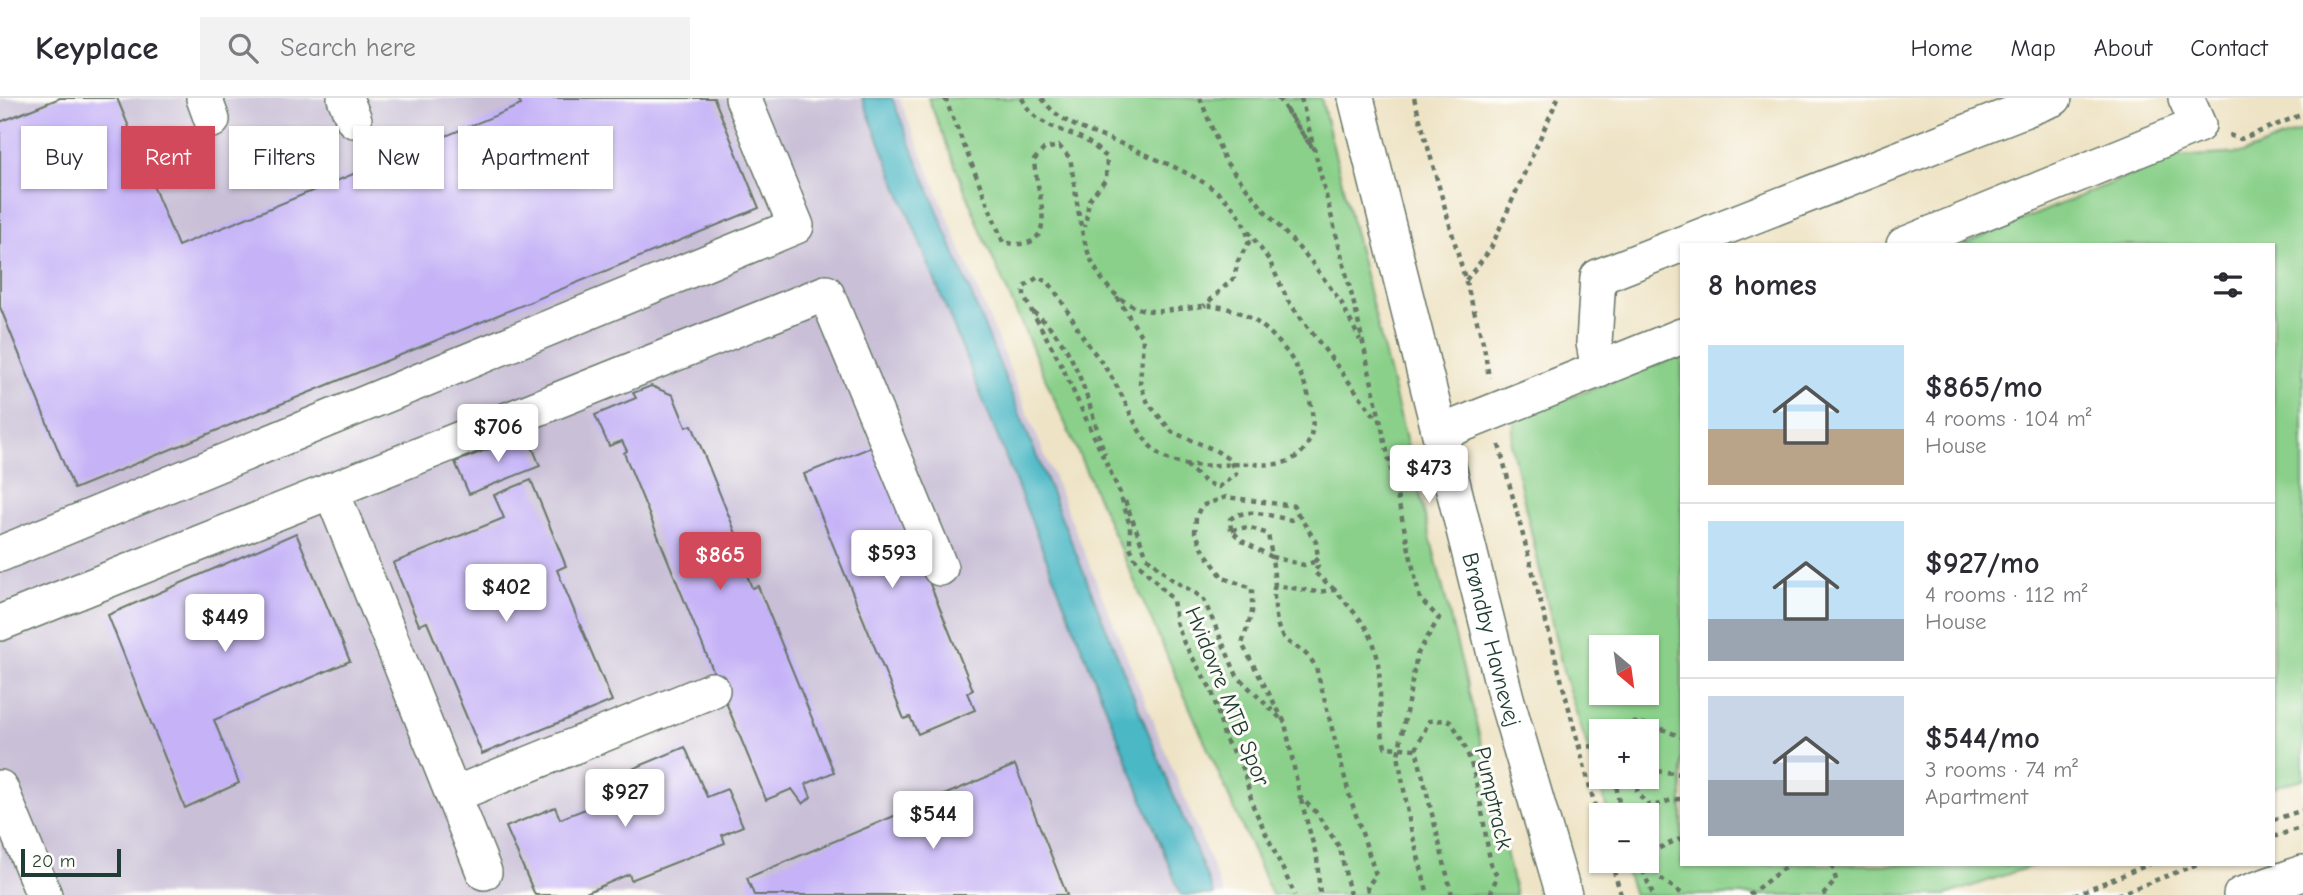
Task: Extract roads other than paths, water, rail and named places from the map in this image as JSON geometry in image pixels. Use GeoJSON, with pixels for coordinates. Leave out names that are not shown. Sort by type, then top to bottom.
{"type":"FeatureCollection","features":[{"type":"Feature","properties":{"kind":"street"},"geometry":{"type":"LineString","coordinates":[[0,554],[796,226],[743,98]]}},
{"type":"Feature","properties":{"kind":"street","name":"Brøndby Havnevej"},"geometry":{"type":"LineString","coordinates":[[1356,98],[1507,698],[1564,895]]}},
{"type":"Feature","properties":{"kind":"street"},"geometry":{"type":"LineString","coordinates":[[1685,243],[2054,98]]}},
{"type":"Feature","properties":{"kind":"street"},"geometry":{"type":"LineString","coordinates":[[1908,243],[2192,111]]}},
{"type":"Feature","properties":{"kind":"street"},"geometry":{"type":"LineString","coordinates":[[1599,370],[1594,343],[1598,277],[1680,245]]}},
{"type":"Feature","properties":{"kind":"street"},"geometry":{"type":"LineString","coordinates":[[0,623],[826,293],[940,568]]}},
{"type":"Feature","properties":{"kind":"street"},"geometry":{"type":"LineString","coordinates":[[1440,433],[1680,337]]}},
{"type":"Feature","properties":{"kind":"street"},"geometry":{"type":"LineString","coordinates":[[331,490],[484,872]]}},
{"type":"Feature","properties":{"kind":"street"},"geometry":{"type":"LineString","coordinates":[[453,795],[712,690]]}},
{"type":"Feature","properties":{"kind":"street"},"geometry":{"type":"LineString","coordinates":[[0,788],[15,865],[44,895]]}},
{"type":"Feature","properties":{"kind":"street"},"geometry":{"type":"LineString","coordinates":[[2241,895],[2303,873]]}},
{"type":"Feature","properties":{"kind":"water"},"geometry":{"type":"Polygon","coordinates":[[[862,98],[892,98],[1214,895],[1181,895],[862,98]]]}}]}
